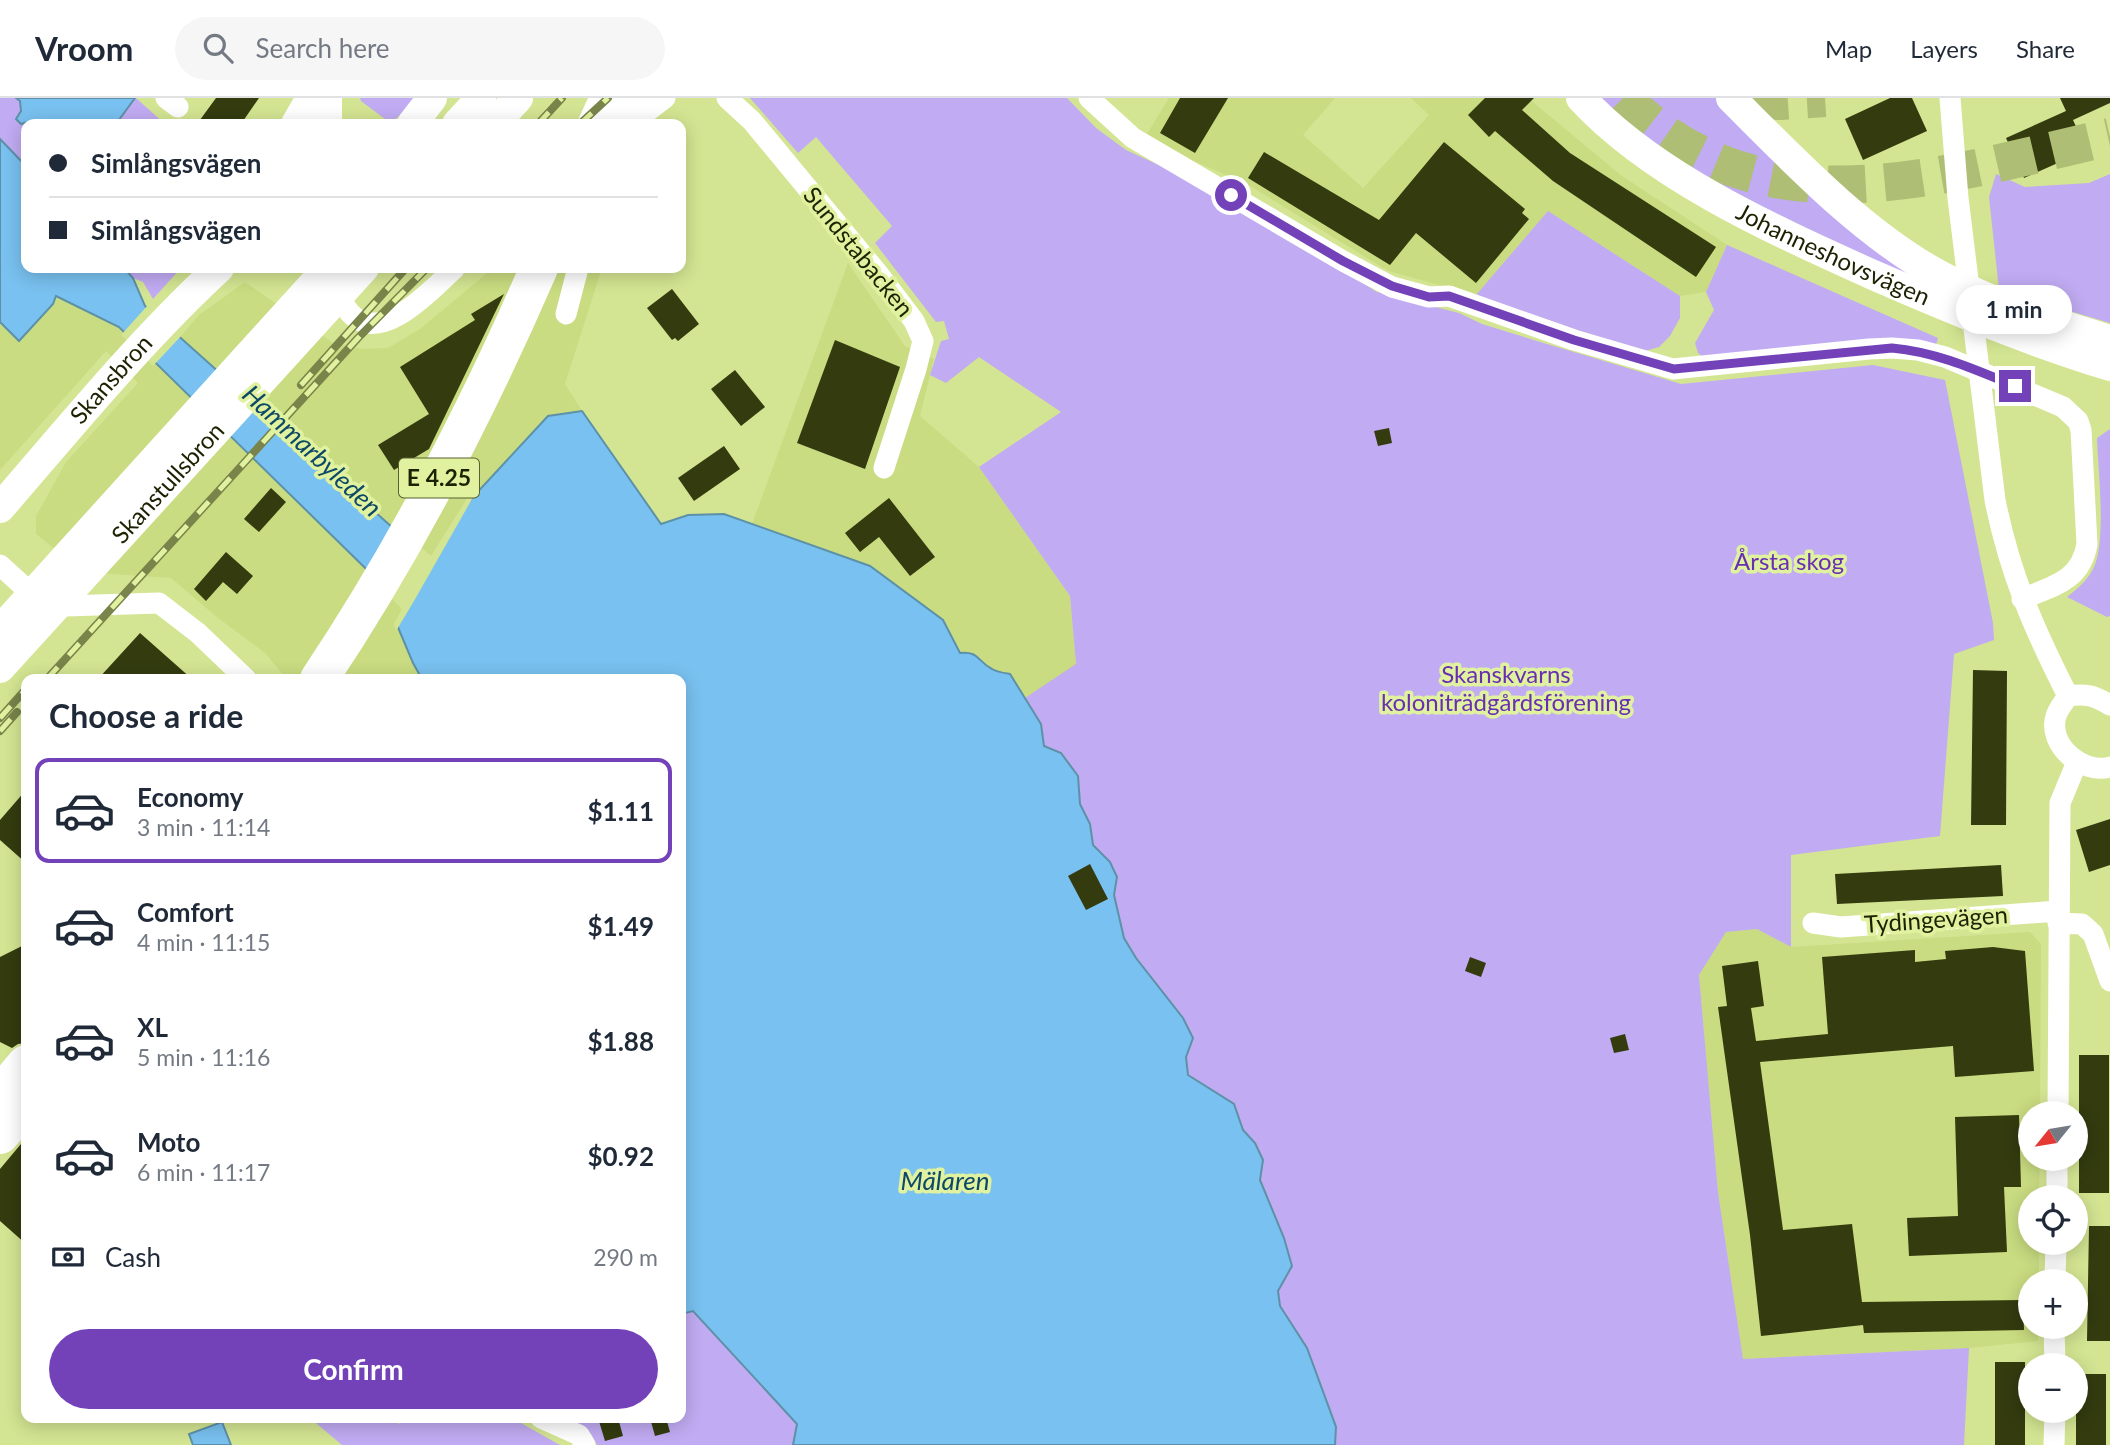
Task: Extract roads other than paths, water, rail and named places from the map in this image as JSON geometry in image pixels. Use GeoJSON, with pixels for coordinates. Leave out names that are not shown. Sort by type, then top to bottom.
{"type":"FeatureCollection","features":[{"type":"Feature","properties":{"kind":"highway","name":"E 4.25"},"geometry":{"type":"LineString","coordinates":[[322,674],[379,586],[430,494],[505,348],[537,273]]}},
{"type":"Feature","properties":{"kind":"highway","name":"E 4.25"},"geometry":{"type":"LineString","coordinates":[[352,674],[409,583],[494,430],[565,273]]}},
{"type":"Feature","properties":{"kind":"highway"},"geometry":{"type":"LineString","coordinates":[[0,1095],[21,1070]]}},
{"type":"Feature","properties":{"kind":"highway"},"geometry":{"type":"LineString","coordinates":[[0,1135],[21,1111]]}},
{"type":"Feature","properties":{"kind":"main road"},"geometry":{"type":"LineString","coordinates":[[299,119],[311,98]]}},
{"type":"Feature","properties":{"kind":"main road"},"geometry":{"type":"LineString","coordinates":[[325,119],[327,98]]}},
{"type":"Feature","properties":{"kind":"main road"},"geometry":{"type":"LineString","coordinates":[[462,119],[481,98]]}},
{"type":"Feature","properties":{"kind":"main road"},"geometry":{"type":"LineString","coordinates":[[499,119],[518,98]]}},
{"type":"Feature","properties":{"kind":"main road","name":"Johanneshovsvägen"},"geometry":{"type":"LineString","coordinates":[[1581,98],[1597,116],[1630,144],[1674,174],[1781,232],[1942,305],[2023,337],[2110,366]]}},
{"type":"Feature","properties":{"kind":"main road","name":"Johanneshovsvägen"},"geometry":{"type":"LineString","coordinates":[[1731,98],[1820,186],[1877,232],[1940,275],[1991,300],[2110,340]]}},
{"type":"Feature","properties":{"kind":"main road","name":"Skansbron"},"geometry":{"type":"LineString","coordinates":[[5,502],[89,404],[188,296],[213,273]]}},
{"type":"Feature","properties":{"kind":"main road","name":"Skanstullsbron"},"geometry":{"type":"LineString","coordinates":[[0,630],[326,273]]}},
{"type":"Feature","properties":{"kind":"main road","name":"Skanstullsbron"},"geometry":{"type":"LineString","coordinates":[[0,668],[359,273]]}},
{"type":"Feature","properties":{"kind":"street","name":"Sundstabacken"},"geometry":{"type":"LineString","coordinates":[[727,98],[751,121],[880,276],[914,321],[923,341],[884,468]]}},
{"type":"Feature","properties":{"kind":"street"},"geometry":{"type":"LineString","coordinates":[[1089,98],[1133,138],[1343,261],[1392,286],[1429,297],[1449,296],[1574,340],[1674,369],[1869,349],[1918,350],[1945,357],[2063,408],[2078,421],[2083,440],[2087,544],[2085,558],[2068,578],[2022,599]]}},
{"type":"Feature","properties":{"kind":"street"},"geometry":{"type":"LineString","coordinates":[[1950,98],[1958,198],[1994,500],[2001,535],[2022,599],[2048,660],[2068,696]]}},
{"type":"Feature","properties":{"kind":"street"},"geometry":{"type":"LineString","coordinates":[[329,273],[351,315],[367,322],[388,322],[407,311],[449,273]]}},
{"type":"Feature","properties":{"kind":"street"},"geometry":{"type":"LineString","coordinates":[[566,314],[577,273]]}},
{"type":"Feature","properties":{"kind":"street"},"geometry":{"type":"LineString","coordinates":[[0,565],[23,586],[66,606],[159,603],[198,633],[241,674]]}},
{"type":"Feature","properties":{"kind":"street"},"geometry":{"type":"LineString","coordinates":[[2068,696],[2095,696],[2110,705]]}},
{"type":"Feature","properties":{"kind":"street"},"geometry":{"type":"LineString","coordinates":[[2068,696],[2056,716],[2056,732],[2063,748],[2077,762],[2092,768],[2110,767]]}},
{"type":"Feature","properties":{"kind":"street"},"geometry":{"type":"LineString","coordinates":[[2057,1101],[2060,803],[2077,762]]}},
{"type":"Feature","properties":{"kind":"street","name":"Tydingevägen"},"geometry":{"type":"LineString","coordinates":[[1813,923],[1841,927],[2058,917],[2082,924],[2093,934],[2110,981]]}},
{"type":"Feature","properties":{"kind":"street"},"geometry":{"type":"LineString","coordinates":[[552,1423],[579,1436],[585,1445]]}},
{"type":"Feature","properties":{"kind":"street"},"geometry":{"type":"LineString","coordinates":[[2054,1423],[2054,1445]]}},
{"type":"Feature","properties":{"kind":"water"},"geometry":{"type":"Polygon","coordinates":[[[16,98],[135,98],[120,119],[21,119],[21,124],[16,119],[21,111],[20,101],[16,98]]]}},
{"type":"Feature","properties":{"kind":"water","name":"Mälaren"},"geometry":{"type":"Polygon","coordinates":[[[0,139],[21,161],[21,273],[128,273],[145,306],[431,562],[471,499],[548,416],[582,411],[661,524],[688,515],[724,514],[870,566],[943,620],[960,653],[975,655],[994,670],[1010,674],[1041,724],[1044,746],[1061,753],[1078,776],[1080,804],[1090,824],[1093,845],[1110,862],[1117,877],[1114,895],[1124,938],[1136,958],[1183,1018],[1193,1038],[1186,1057],[1188,1075],[1234,1104],[1243,1130],[1255,1143],[1263,1160],[1260,1180],[1284,1238],[1292,1266],[1278,1291],[1280,1306],[1307,1348],[1336,1427],[1335,1445],[793,1445],[797,1424],[693,1311],[686,1313],[686,674],[419,674],[397,625],[406,608],[119,327],[56,296],[53,304],[19,341],[0,322],[0,139]]]}},
{"type":"Feature","properties":{"kind":"water"},"geometry":{"type":"Polygon","coordinates":[[[222,1423],[231,1445],[193,1445],[189,1434],[222,1423]]]}},
{"type":"Feature","properties":{"kind":"tunnel"},"geometry":{"type":"LineString","coordinates":[[1623,98],[1677,141],[1735,168],[1794,182],[1856,184],[1919,178],[1983,167],[2110,137]]}},
{"type":"Feature","properties":{"kind":"tunnel"},"geometry":{"type":"LineString","coordinates":[[1750,98],[1779,101],[1825,98]]}},
{"type":"Feature","properties":{"kind":"railway"},"geometry":{"type":"LineString","coordinates":[[543,119],[562,98]]}},
{"type":"Feature","properties":{"kind":"railway"},"geometry":{"type":"LineString","coordinates":[[585,119],[608,98]]}},
{"type":"Feature","properties":{"kind":"railway"},"geometry":{"type":"LineString","coordinates":[[301,385],[402,273]]}},
{"type":"Feature","properties":{"kind":"railway"},"geometry":{"type":"LineString","coordinates":[[52,674],[358,338],[422,273]]}},
{"type":"Feature","properties":{"kind":"railway"},"geometry":{"type":"LineString","coordinates":[[0,718],[21,695]]}},
{"type":"Feature","properties":{"kind":"railway"},"geometry":{"type":"LineString","coordinates":[[0,731],[17,712]]}},
{"type":"Feature","properties":{"kind":"water label","name":"Hammarbyleden"},"geometry":{"type":"Point","coordinates":[312,451]}},
{"type":"Feature","properties":{"kind":"park label","name":"Årsta skog"},"geometry":{"type":"Point","coordinates":[1789,562]}},
{"type":"Feature","properties":{"kind":"park label","name":"Skanskvarns koloniträdgårdsförening"},"geometry":{"type":"Point","coordinates":[1506,689]}}]}
